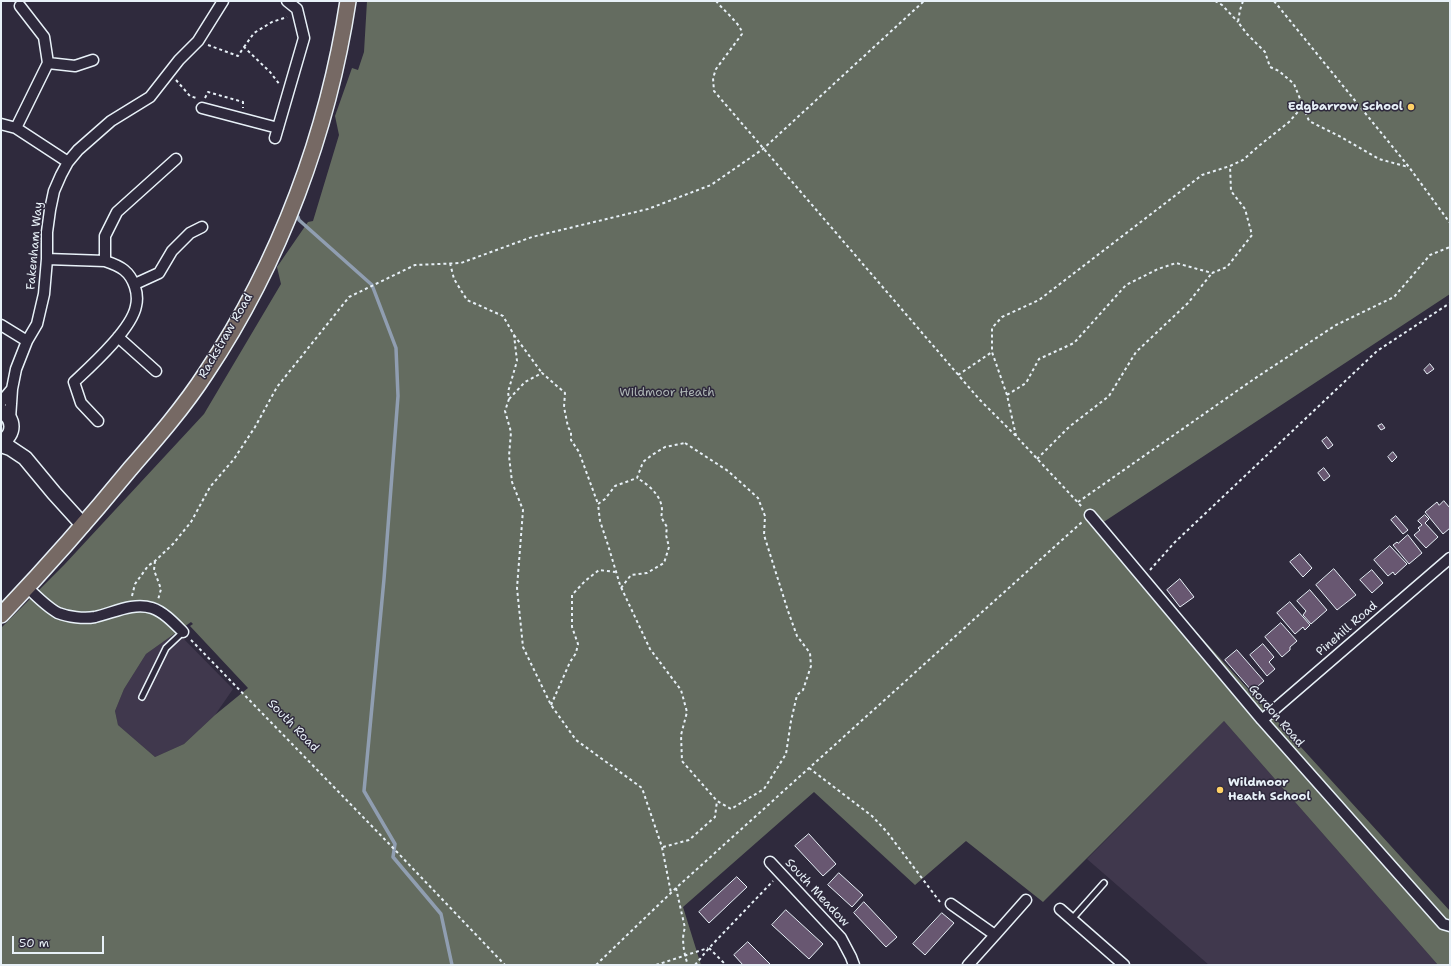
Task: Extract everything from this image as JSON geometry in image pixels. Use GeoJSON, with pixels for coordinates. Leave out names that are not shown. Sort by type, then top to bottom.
{"type":"FeatureCollection","features":[{"type":"Feature","properties":{"kind":"main road","name":"Rackstraw Road"},"geometry":{"type":"LineString","coordinates":[[1,615],[83,526],[181,408],[220,351],[249,299],[288,219],[320,126],[336,64],[348,1]]}},
{"type":"Feature","properties":{"kind":"street","name":"Fakenham Way"},"geometry":{"type":"LineString","coordinates":[[8,418],[16,369],[27,341],[37,324],[41,309],[44,294],[47,259],[47,232],[50,210],[54,191],[68,162],[78,150],[111,121],[150,97],[179,60],[198,41],[223,1]]}},
{"type":"Feature","properties":{"kind":"street"},"geometry":{"type":"LineString","coordinates":[[275,138],[304,38],[297,9],[287,1]]}},
{"type":"Feature","properties":{"kind":"street"},"geometry":{"type":"LineString","coordinates":[[16,128],[48,63],[44,37],[20,6]]}},
{"type":"Feature","properties":{"kind":"street"},"geometry":{"type":"LineString","coordinates":[[48,63],[75,66],[93,60]]}},
{"type":"Feature","properties":{"kind":"street"},"geometry":{"type":"LineString","coordinates":[[202,108],[278,128]]}},
{"type":"Feature","properties":{"kind":"street"},"geometry":{"type":"LineString","coordinates":[[1,124],[16,128],[68,162]]}},
{"type":"Feature","properties":{"kind":"street"},"geometry":{"type":"LineString","coordinates":[[105,261],[105,236],[117,212],[176,159]]}},
{"type":"Feature","properties":{"kind":"street"},"geometry":{"type":"LineString","coordinates":[[135,284],[160,273],[172,251],[190,233],[202,227]]}},
{"type":"Feature","properties":{"kind":"street"},"geometry":{"type":"LineString","coordinates":[[47,259],[105,261],[124,269],[135,284],[136,306],[127,326],[97,360],[74,382],[81,403],[98,421]]}},
{"type":"Feature","properties":{"kind":"street"},"geometry":{"type":"LineString","coordinates":[[1,326],[27,341]]}},
{"type":"Feature","properties":{"kind":"street"},"geometry":{"type":"LineString","coordinates":[[118,337],[156,371]]}},
{"type":"Feature","properties":{"kind":"street","name":"Fakenham Way"},"geometry":{"type":"LineString","coordinates":[[1,402],[12,389]]}},
{"type":"Feature","properties":{"kind":"street"},"geometry":{"type":"LineString","coordinates":[[8,418],[25,458],[83,526]]}},
{"type":"Feature","properties":{"kind":"street"},"geometry":{"type":"LineString","coordinates":[[8,418],[10,434],[7,439],[1,443],[25,458]]}},
{"type":"Feature","properties":{"kind":"street","name":"Gordon Road"},"geometry":{"type":"LineString","coordinates":[[1090,515],[1262,720],[1443,924],[1450,926]]}},
{"type":"Feature","properties":{"kind":"street","name":"Pinehill Road"},"geometry":{"type":"LineString","coordinates":[[1262,720],[1450,558]]}},
{"type":"Feature","properties":{"kind":"street"},"geometry":{"type":"LineString","coordinates":[[27,588],[58,612],[71,616],[93,618],[131,607],[147,607],[158,610],[168,617],[183,632]]}},
{"type":"Feature","properties":{"kind":"street","name":"South Meadow"},"geometry":{"type":"LineString","coordinates":[[770,862],[841,938],[854,965]]}},
{"type":"Feature","properties":{"kind":"street"},"geometry":{"type":"LineString","coordinates":[[968,965],[1026,900]]}},
{"type":"Feature","properties":{"kind":"street"},"geometry":{"type":"LineString","coordinates":[[947,905],[995,935]]}},
{"type":"Feature","properties":{"kind":"street"},"geometry":{"type":"LineString","coordinates":[[1060,909],[1121,964]]}},
{"type":"Feature","properties":{"kind":"lane"},"geometry":{"type":"LineString","coordinates":[[142,697],[166,648],[183,632]]}},
{"type":"Feature","properties":{"kind":"lane"},"geometry":{"type":"LineString","coordinates":[[1072,919],[1104,883]]}},
{"type":"Feature","properties":{"kind":"path"},"geometry":{"type":"LineString","coordinates":[[596,965],[676,888],[1090,515],[979,399],[763,150],[714,91],[713,78],[716,69],[742,34],[742,30],[739,25],[716,1]]}},
{"type":"Feature","properties":{"kind":"path"},"geometry":{"type":"LineString","coordinates":[[131,607],[131,597],[136,584],[148,566],[173,544],[191,522],[210,487],[234,459],[255,427],[277,387],[349,297],[414,265],[461,263],[532,237],[648,210],[711,185],[763,150],[924,1]]}},
{"type":"Feature","properties":{"kind":"path"},"geometry":{"type":"LineString","coordinates":[[1215,1],[1222,5],[1265,52],[1270,67],[1294,84],[1304,105],[1309,121],[1341,137],[1379,159],[1409,167]]}},
{"type":"Feature","properties":{"kind":"path"},"geometry":{"type":"LineString","coordinates":[[1238,22],[1243,1]]}},
{"type":"Feature","properties":{"kind":"path"},"geometry":{"type":"LineString","coordinates":[[1274,1],[1409,167],[1450,223]]}},
{"type":"Feature","properties":{"kind":"path"},"geometry":{"type":"LineString","coordinates":[[208,45],[238,56],[254,33],[272,22],[298,13]]}},
{"type":"Feature","properties":{"kind":"path"},"geometry":{"type":"LineString","coordinates":[[244,46],[270,72],[288,95]]}},
{"type":"Feature","properties":{"kind":"path"},"geometry":{"type":"LineString","coordinates":[[1016,436],[1007,395],[992,352],[992,328],[1002,317],[1039,300],[1202,175],[1244,160],[1260,144],[1289,122],[1304,105]]}},
{"type":"Feature","properties":{"kind":"path"},"geometry":{"type":"LineString","coordinates":[[1037,459],[1069,427],[1109,396],[1136,352],[1188,303],[1212,273],[1227,267],[1252,235],[1245,209],[1231,191],[1230,166]]}},
{"type":"Feature","properties":{"kind":"path"},"geometry":{"type":"LineString","coordinates":[[1078,502],[1247,384],[1336,325],[1394,297],[1430,255],[1450,247]]}},
{"type":"Feature","properties":{"kind":"path"},"geometry":{"type":"LineString","coordinates":[[450,263],[454,279],[467,300],[503,316],[542,373],[565,393],[564,407],[568,427],[571,432],[571,440],[579,452],[598,504],[600,521],[621,588],[650,649],[681,690],[687,712],[680,735],[682,761],[717,802],[731,808],[764,789],[786,754],[797,694],[803,690],[811,666],[810,653],[798,636],[788,611],[764,535],[765,516],[758,498],[728,471],[685,443],[665,447],[652,455],[643,462],[637,478],[616,486],[605,499],[598,504]]}},
{"type":"Feature","properties":{"kind":"path"},"geometry":{"type":"LineString","coordinates":[[1007,395],[1026,383],[1039,359],[1074,342],[1126,285],[1158,269],[1176,263],[1212,273]]}},
{"type":"Feature","properties":{"kind":"path"},"geometry":{"type":"LineString","coordinates":[[1143,578],[1179,538],[1377,351],[1450,303]]}},
{"type":"Feature","properties":{"kind":"path"},"geometry":{"type":"LineString","coordinates":[[509,399],[508,392],[517,361],[514,334]]}},
{"type":"Feature","properties":{"kind":"path"},"geometry":{"type":"LineString","coordinates":[[958,375],[992,352]]}},
{"type":"Feature","properties":{"kind":"path"},"geometry":{"type":"LineString","coordinates":[[542,373],[525,382],[509,399],[505,411],[511,432],[509,456],[512,482],[523,510],[517,588],[523,647],[551,705],[576,740],[642,788],[662,847],[671,893]]}},
{"type":"Feature","properties":{"kind":"path"},"geometry":{"type":"LineString","coordinates":[[621,588],[631,575],[647,573],[664,563],[669,547],[666,535],[667,527],[661,517],[663,510],[659,498],[648,484],[637,478]]}},
{"type":"Feature","properties":{"kind":"path"},"geometry":{"type":"LineString","coordinates":[[155,561],[154,570],[161,588],[157,602],[158,610]]}},
{"type":"Feature","properties":{"kind":"path"},"geometry":{"type":"LineString","coordinates":[[551,705],[570,662],[576,653],[578,644],[572,627],[572,595],[598,570],[615,572]]}},
{"type":"Feature","properties":{"kind":"path","name":"South Road"},"geometry":{"type":"LineString","coordinates":[[183,632],[505,965]]}},
{"type":"Feature","properties":{"kind":"path"},"geometry":{"type":"LineString","coordinates":[[809,768],[872,816],[947,905]]}},
{"type":"Feature","properties":{"kind":"path"},"geometry":{"type":"LineString","coordinates":[[662,847],[689,840],[715,816],[717,802]]}},
{"type":"Feature","properties":{"kind":"path"},"geometry":{"type":"LineString","coordinates":[[695,965],[709,948],[781,873]]}},
{"type":"Feature","properties":{"kind":"path"},"geometry":{"type":"LineString","coordinates":[[676,888],[685,928],[685,956],[688,965]]}},
{"type":"Feature","properties":{"kind":"path"},"geometry":{"type":"LineString","coordinates":[[656,965],[709,948]]}},
{"type":"Feature","properties":{"kind":"path"},"geometry":{"type":"LineString","coordinates":[[709,948],[726,965]]}},
{"type":"Feature","properties":{"kind":"shaded area"},"geometry":{"type":"Polygon","coordinates":[[[177,632],[233,689],[215,715],[184,744],[155,757],[118,725],[115,711],[124,689],[146,654],[177,632]]]}},
{"type":"Feature","properties":{"kind":"shaded area","name":"Wildmoor Heath School"},"geometry":{"type":"Polygon","coordinates":[[[1224,721],[1438,965],[1209,965],[1087,859],[1224,721]]]}},
{"type":"Feature","properties":{"kind":"green space","name":"Wildmoor Heath"},"geometry":{"type":"Polygon","coordinates":[[[367,1],[1450,1],[1450,294],[1099,525],[1450,911],[1449,965],[1438,965],[1224,721],[1043,902],[966,841],[915,885],[814,792],[683,907],[701,965],[1,965],[1,628],[64,565],[204,414],[281,284],[277,267],[308,222],[313,221],[339,135],[335,116],[352,68],[358,70],[364,52],[367,1]],[[191,622],[146,654],[124,689],[115,711],[118,725],[155,757],[184,744],[215,715],[248,688],[190,626],[193,624],[191,622]]]}},
{"type":"Feature","properties":{"kind":"building"},"geometry":{"type":"Polygon","coordinates":[[[1430,364],[1434,369],[1427,374],[1424,370],[1430,364]]]}},
{"type":"Feature","properties":{"kind":"building"},"geometry":{"type":"Polygon","coordinates":[[[1382,424],[1385,428],[1381,430],[1378,426],[1382,424]]]}},
{"type":"Feature","properties":{"kind":"building"},"geometry":{"type":"Polygon","coordinates":[[[1327,437],[1333,445],[1328,449],[1322,441],[1327,437]]]}},
{"type":"Feature","properties":{"kind":"building"},"geometry":{"type":"Polygon","coordinates":[[[1393,452],[1397,457],[1392,462],[1388,457],[1393,452]]]}},
{"type":"Feature","properties":{"kind":"building"},"geometry":{"type":"Polygon","coordinates":[[[1324,468],[1330,476],[1324,481],[1318,473],[1324,468]]]}},
{"type":"Feature","properties":{"kind":"building"},"geometry":{"type":"Polygon","coordinates":[[[1444,501],[1450,508],[1450,528],[1443,534],[1425,512],[1437,502],[1439,505],[1444,501]]]}},
{"type":"Feature","properties":{"kind":"building"},"geometry":{"type":"Polygon","coordinates":[[[1425,515],[1429,519],[1425,523],[1438,537],[1426,548],[1414,535],[1420,530],[1418,528],[1422,525],[1418,521],[1425,515]]]}},
{"type":"Feature","properties":{"kind":"building"},"geometry":{"type":"Polygon","coordinates":[[[1396,516],[1408,530],[1403,534],[1391,520],[1396,516]]]}},
{"type":"Feature","properties":{"kind":"building"},"geometry":{"type":"Polygon","coordinates":[[[1408,535],[1422,553],[1409,564],[1393,545],[1408,535]]]}},
{"type":"Feature","properties":{"kind":"building"},"geometry":{"type":"Polygon","coordinates":[[[1390,546],[1407,564],[1395,575],[1393,572],[1388,576],[1374,560],[1390,546]]]}},
{"type":"Feature","properties":{"kind":"building"},"geometry":{"type":"Polygon","coordinates":[[[1300,554],[1312,568],[1303,577],[1290,562],[1300,554]]]}},
{"type":"Feature","properties":{"kind":"building"},"geometry":{"type":"Polygon","coordinates":[[[1334,569],[1356,595],[1337,610],[1316,585],[1334,569]]]}},
{"type":"Feature","properties":{"kind":"building"},"geometry":{"type":"Polygon","coordinates":[[[1372,570],[1383,583],[1372,593],[1360,580],[1372,570]]]}},
{"type":"Feature","properties":{"kind":"building"},"geometry":{"type":"Polygon","coordinates":[[[1180,579],[1194,597],[1180,607],[1167,590],[1180,579]]]}},
{"type":"Feature","properties":{"kind":"building"},"geometry":{"type":"Polygon","coordinates":[[[1310,590],[1327,610],[1311,624],[1303,615],[1306,611],[1297,601],[1310,590]]]}},
{"type":"Feature","properties":{"kind":"building"},"geometry":{"type":"Polygon","coordinates":[[[1290,602],[1310,625],[1305,630],[1303,627],[1295,634],[1277,613],[1290,602]]]}},
{"type":"Feature","properties":{"kind":"building"},"geometry":{"type":"Polygon","coordinates":[[[1281,623],[1297,641],[1282,657],[1265,637],[1281,623]]]}},
{"type":"Feature","properties":{"kind":"building"},"geometry":{"type":"Polygon","coordinates":[[[1263,644],[1274,657],[1269,662],[1275,669],[1267,676],[1250,655],[1263,644]]]}},
{"type":"Feature","properties":{"kind":"building"},"geometry":{"type":"Polygon","coordinates":[[[1237,650],[1264,681],[1252,691],[1225,660],[1237,650]]]}},
{"type":"Feature","properties":{"kind":"building"},"geometry":{"type":"Polygon","coordinates":[[[809,834],[836,864],[823,876],[795,846],[809,834]]]}},
{"type":"Feature","properties":{"kind":"building"},"geometry":{"type":"Polygon","coordinates":[[[839,873],[863,895],[852,907],[828,885],[839,873]]]}},
{"type":"Feature","properties":{"kind":"building"},"geometry":{"type":"Polygon","coordinates":[[[737,877],[747,887],[709,923],[699,912],[737,877]]]}},
{"type":"Feature","properties":{"kind":"building"},"geometry":{"type":"Polygon","coordinates":[[[864,902],[897,937],[886,947],[854,913],[864,902]]]}},
{"type":"Feature","properties":{"kind":"building"},"geometry":{"type":"Polygon","coordinates":[[[786,910],[823,944],[809,959],[772,925],[786,910]]]}},
{"type":"Feature","properties":{"kind":"building"},"geometry":{"type":"Polygon","coordinates":[[[942,913],[954,923],[925,955],[913,944],[942,913]]]}},
{"type":"Feature","properties":{"kind":"building"},"geometry":{"type":"Polygon","coordinates":[[[748,942],[771,965],[743,965],[734,955],[748,942]]]}},
{"type":"Feature","properties":{"kind":"waterway"},"geometry":{"type":"LineString","coordinates":[[298,217],[299,220],[372,285],[396,348],[398,396],[384,579],[364,791],[395,844],[393,857],[441,914],[452,965]]}},
{"type":"Feature","properties":{"kind":"place","name":"Edgbarrow School"},"geometry":{"type":"Point","coordinates":[1411,107]}},
{"type":"Feature","properties":{"kind":"place","name":"Wildmoor Heath School"},"geometry":{"type":"Point","coordinates":[1220,790]}}]}
